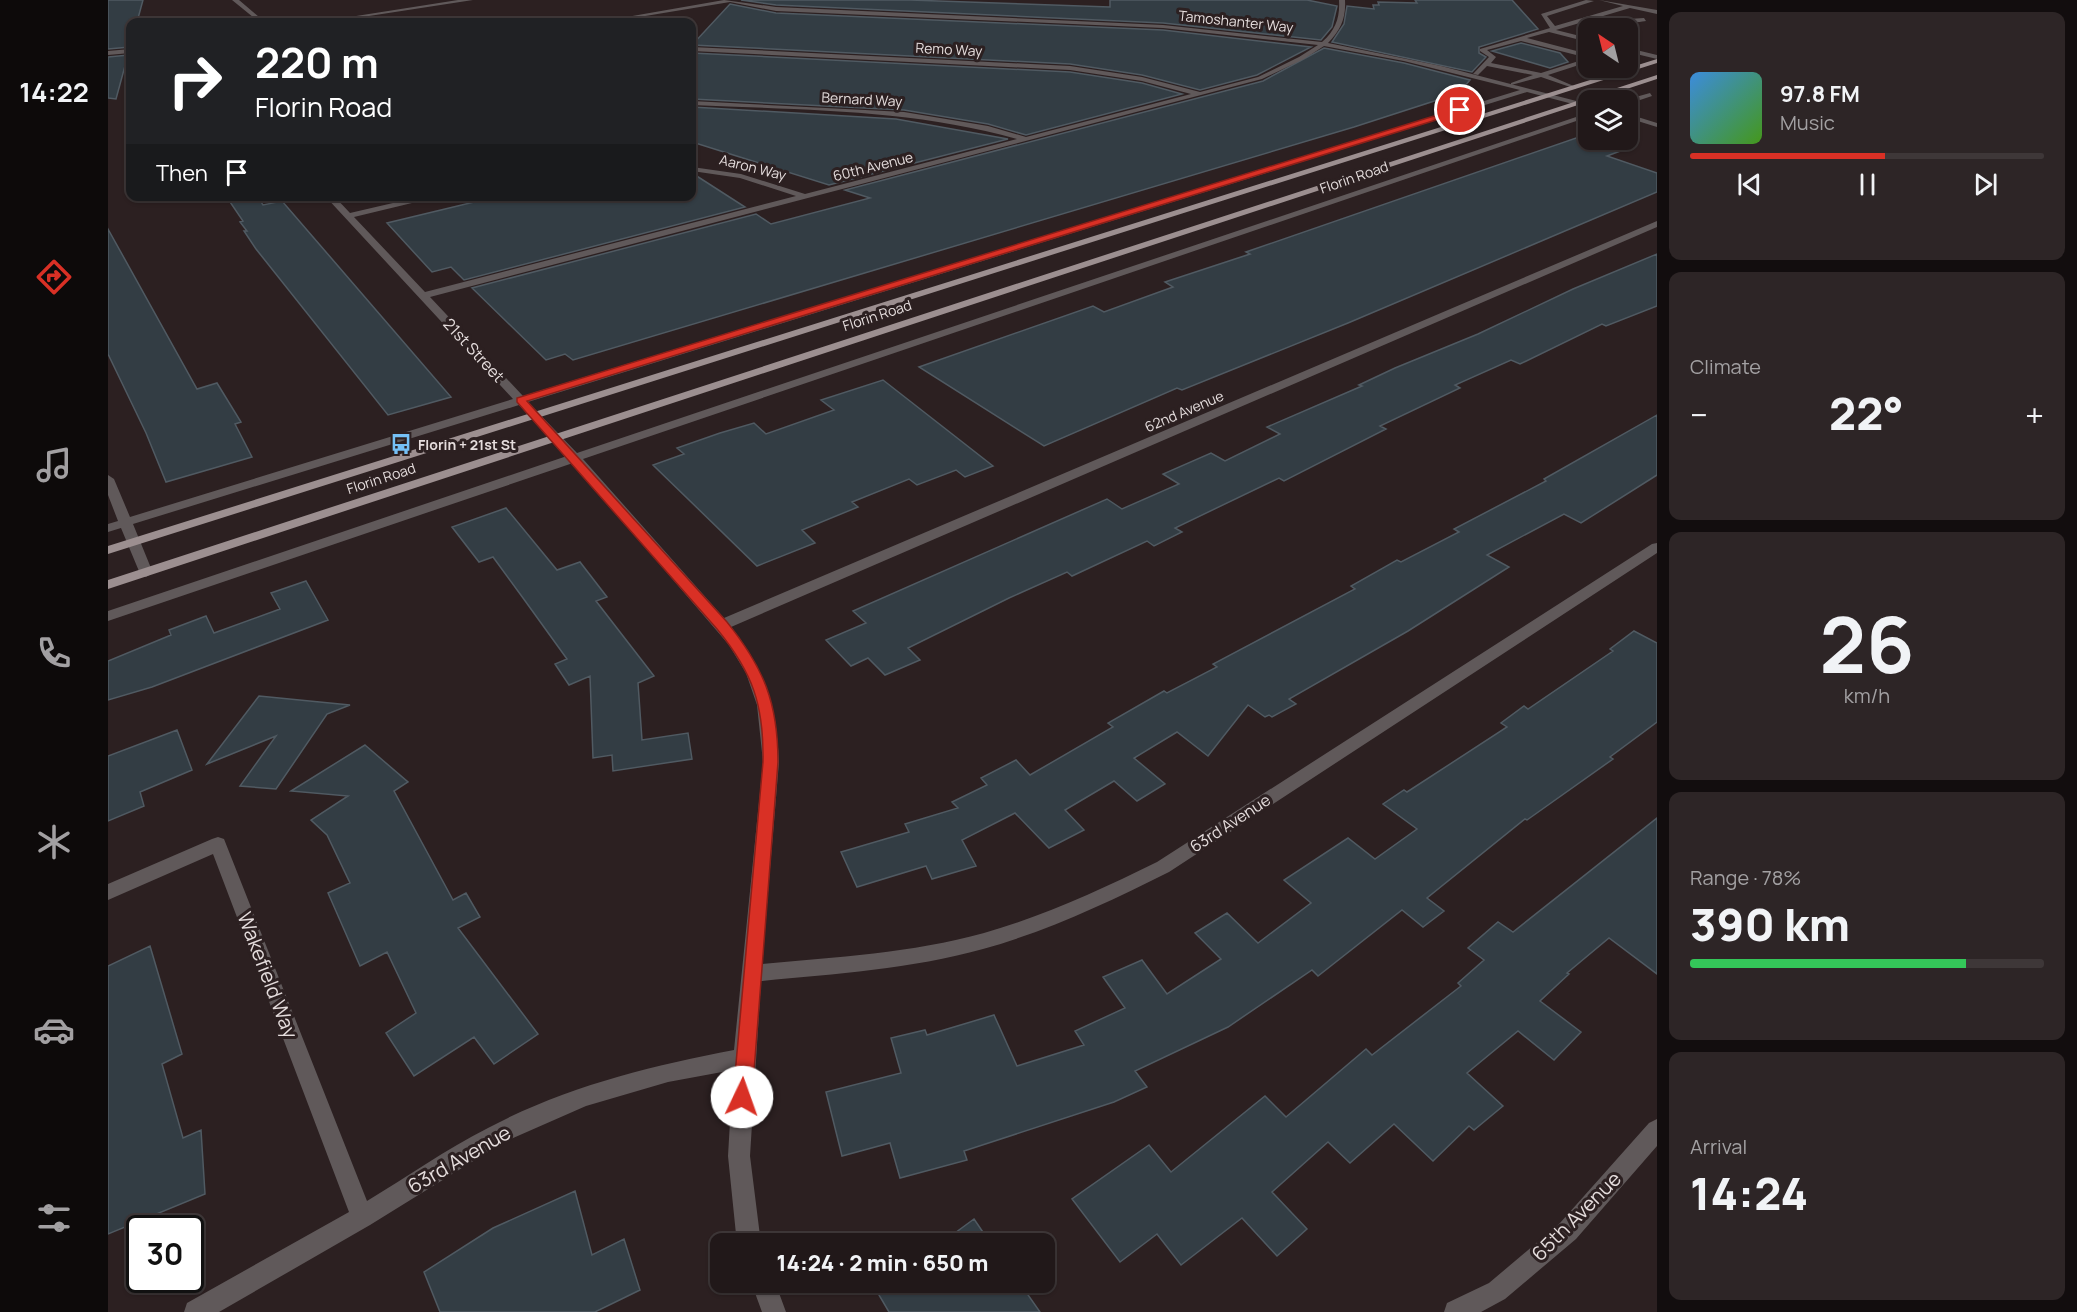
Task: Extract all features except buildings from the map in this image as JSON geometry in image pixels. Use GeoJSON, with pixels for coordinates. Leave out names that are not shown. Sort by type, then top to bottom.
{"type":"FeatureCollection","features":[{"type":"Feature","properties":{"kind":"main road","name":"Florin Road"},"geometry":{"type":"LineString","coordinates":[[1638,66],[1657,59]]}},
{"type":"Feature","properties":{"kind":"main road","name":"Florin Road"},"geometry":{"type":"LineString","coordinates":[[1618,90],[1657,77]]}},
{"type":"Feature","properties":{"kind":"main road","name":"Florin Road"},"geometry":{"type":"LineString","coordinates":[[108,550],[1605,78]]}},
{"type":"Feature","properties":{"kind":"main road","name":"Florin Road"},"geometry":{"type":"LineString","coordinates":[[108,585],[1578,103]]}},
{"type":"Feature","properties":{"kind":"street"},"geometry":{"type":"LineString","coordinates":[[235,0],[257,18]]}},
{"type":"Feature","properties":{"kind":"street"},"geometry":{"type":"LineString","coordinates":[[348,18],[470,0]]}},
{"type":"Feature","properties":{"kind":"street","name":"Tamoshanter Way"},"geometry":{"type":"LineString","coordinates":[[626,18],[733,0],[783,9],[1172,27],[1323,44],[1476,74],[1578,103]]}},
{"type":"Feature","properties":{"kind":"street","name":"60th Avenue"},"geometry":{"type":"LineString","coordinates":[[423,296],[1202,95],[1260,78],[1298,60],[1323,44],[1341,22],[1345,13],[1342,0]]}},
{"type":"Feature","properties":{"kind":"street"},"geometry":{"type":"LineString","coordinates":[[1578,37],[1551,29],[1543,15],[1591,0]]}},
{"type":"Feature","properties":{"kind":"street"},"geometry":{"type":"LineString","coordinates":[[1602,0],[1657,14]]}},
{"type":"Feature","properties":{"kind":"street"},"geometry":{"type":"LineString","coordinates":[[1476,74],[1493,57],[1482,50],[1630,6]]}},
{"type":"Feature","properties":{"kind":"street"},"geometry":{"type":"LineString","coordinates":[[1638,27],[1657,14]]}},
{"type":"Feature","properties":{"kind":"street"},"geometry":{"type":"LineString","coordinates":[[1638,22],[1647,22]]}},
{"type":"Feature","properties":{"kind":"street"},"geometry":{"type":"LineString","coordinates":[[1519,39],[1578,54]]}},
{"type":"Feature","properties":{"kind":"street","name":"Remo Way"},"geometry":{"type":"LineString","coordinates":[[696,49],[1070,68],[1142,79],[1202,95]]}},
{"type":"Feature","properties":{"kind":"street"},"geometry":{"type":"LineString","coordinates":[[108,53],[126,51]]}},
{"type":"Feature","properties":{"kind":"street"},"geometry":{"type":"LineString","coordinates":[[1638,51],[1657,59]]}},
{"type":"Feature","properties":{"kind":"street"},"geometry":{"type":"LineString","coordinates":[[1513,84],[1578,63]]}},
{"type":"Feature","properties":{"kind":"street"},"geometry":{"type":"LineString","coordinates":[[1486,64],[1541,75],[1574,88]]}},
{"type":"Feature","properties":{"kind":"street","name":"Florin Road"},"geometry":{"type":"LineString","coordinates":[[108,528],[1529,89]]}},
{"type":"Feature","properties":{"kind":"street"},"geometry":{"type":"LineString","coordinates":[[1638,98],[1650,94]]}},
{"type":"Feature","properties":{"kind":"street","name":"Bernard Way"},"geometry":{"type":"LineString","coordinates":[[696,103],[931,117],[980,125],[1029,140]]}},
{"type":"Feature","properties":{"kind":"street","name":"Florin Road"},"geometry":{"type":"LineString","coordinates":[[108,616],[1578,119]]}},
{"type":"Feature","properties":{"kind":"street"},"geometry":{"type":"LineString","coordinates":[[1638,119],[1657,125]]}},
{"type":"Feature","properties":{"kind":"street","name":"Aaron Way"},"geometry":{"type":"LineString","coordinates":[[696,170],[741,176],[806,197]]}},
{"type":"Feature","properties":{"kind":"street","name":"21st Street"},"geometry":{"type":"LineString","coordinates":[[333,201],[575,458],[744,652],[762,687],[771,727],[771,762],[744,1058],[739,1156],[748,1233]]}},
{"type":"Feature","properties":{"kind":"street"},"geometry":{"type":"LineString","coordinates":[[347,216],[414,201]]}},
{"type":"Feature","properties":{"kind":"street","name":"62nd Avenue"},"geometry":{"type":"LineString","coordinates":[[722,626],[1657,224]]}},
{"type":"Feature","properties":{"kind":"street"},"geometry":{"type":"LineString","coordinates":[[108,479],[146,573]]}},
{"type":"Feature","properties":{"kind":"street","name":"63rd Avenue"},"geometry":{"type":"LineString","coordinates":[[752,973],[923,954],[1011,933],[1090,904],[1162,867],[1657,547]]}},
{"type":"Feature","properties":{"kind":"street","name":"Wakefield Way"},"geometry":{"type":"LineString","coordinates":[[108,892],[218,844],[362,1217]]}},
{"type":"Feature","properties":{"kind":"street","name":"63rd Avenue"},"geometry":{"type":"LineString","coordinates":[[196,1312],[362,1217],[496,1135],[583,1097],[668,1072],[744,1058]]}},
{"type":"Feature","properties":{"kind":"street","name":"65th Avenue"},"geometry":{"type":"LineString","coordinates":[[1456,1312],[1497,1292],[1568,1231],[1657,1130]]}},
{"type":"Feature","properties":{"kind":"street"},"geometry":{"type":"LineString","coordinates":[[767,1293],[774,1312]]}},
{"type":"Feature","properties":{"kind":"place","name":"Florin + 21st St"},"geometry":{"type":"Point","coordinates":[401,444]}},
{"type":"Feature","properties":{"kind":"route"},"geometry":{"type":"LineString","coordinates":[[742,1097],[771,762],[771,727],[762,687],[744,652],[575,458],[521,400],[1460,110]]}}]}
